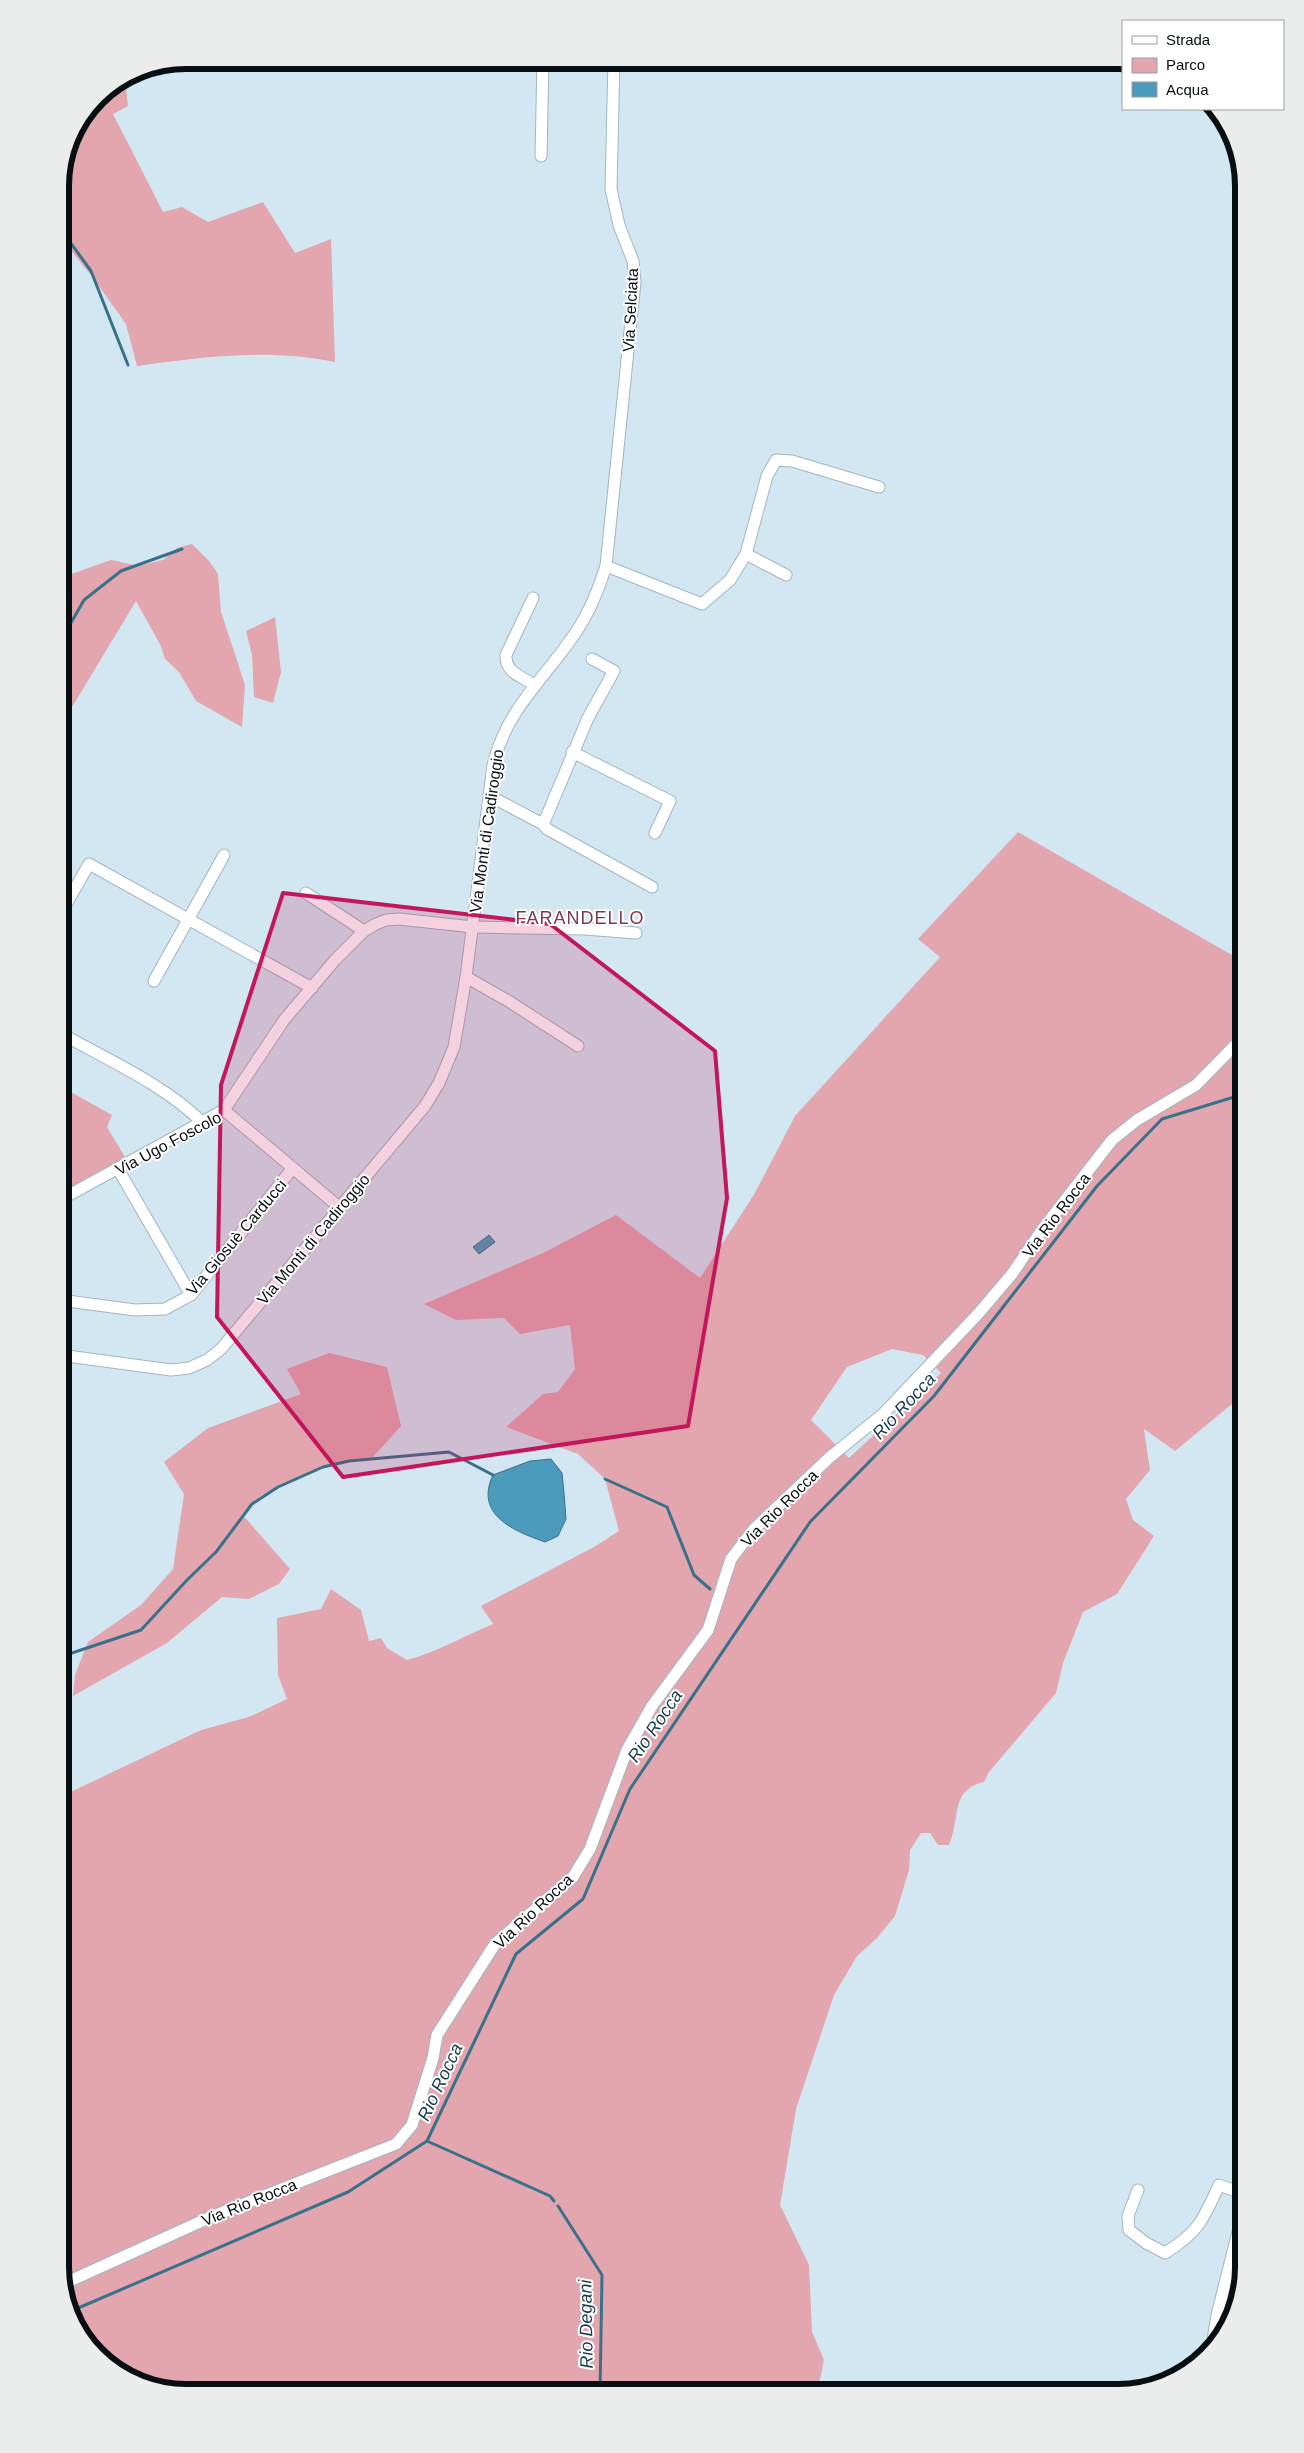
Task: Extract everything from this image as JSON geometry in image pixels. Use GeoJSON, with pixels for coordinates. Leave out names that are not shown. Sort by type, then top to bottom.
{"type":"FeatureCollection","features":[{"type":"Feature","properties":{"kind":"street"},"geometry":{"type":"LineString","coordinates":[[541,156],[543,69]]}},
{"type":"Feature","properties":{"kind":"street","name":"Via Selciata"},"geometry":{"type":"LineString","coordinates":[[614,69],[611,189],[619,225],[633,262],[635,282],[618,443]]}},
{"type":"Feature","properties":{"kind":"street","name":"Via Monti di Cadiroggio"},"geometry":{"type":"LineString","coordinates":[[69,1356],[171,1370],[189,1368],[207,1360],[252,1313],[425,1106],[439,1083],[454,1047],[466,977],[498,744],[516,709],[577,630],[593,603],[606,566],[618,443]]}},
{"type":"Feature","properties":{"kind":"street"},"geometry":{"type":"LineString","coordinates":[[606,566],[702,604],[730,580],[746,554],[767,476],[776,460],[792,461],[879,487]]}},
{"type":"Feature","properties":{"kind":"street"},"geometry":{"type":"LineString","coordinates":[[746,554],[786,575]]}},
{"type":"Feature","properties":{"kind":"street"},"geometry":{"type":"LineString","coordinates":[[533,598],[505,660],[511,672],[534,685]]}},
{"type":"Feature","properties":{"kind":"street"},"geometry":{"type":"LineString","coordinates":[[542,823],[588,718],[614,671],[592,659]]}},
{"type":"Feature","properties":{"kind":"street"},"geometry":{"type":"LineString","coordinates":[[572,752],[670,801],[654,834]]}},
{"type":"Feature","properties":{"kind":"street"},"geometry":{"type":"LineString","coordinates":[[490,796],[542,823],[548,829],[652,887]]}},
{"type":"Feature","properties":{"kind":"street"},"geometry":{"type":"LineString","coordinates":[[154,981],[224,854]]}},
{"type":"Feature","properties":{"kind":"street"},"geometry":{"type":"LineString","coordinates":[[69,899],[89,864],[312,988]]}},
{"type":"Feature","properties":{"kind":"street"},"geometry":{"type":"LineString","coordinates":[[306,893],[364,931]]}},
{"type":"Feature","properties":{"kind":"street"},"geometry":{"type":"LineString","coordinates":[[224,1110],[278,1028],[335,960],[364,931],[386,920],[399,919],[472,927],[585,929],[636,933]]}},
{"type":"Feature","properties":{"kind":"street"},"geometry":{"type":"LineString","coordinates":[[466,977],[510,1002],[578,1046]]}},
{"type":"Feature","properties":{"kind":"street"},"geometry":{"type":"LineString","coordinates":[[69,1039],[151,1084],[190,1110],[202,1122]]}},
{"type":"Feature","properties":{"kind":"street","name":"Via Rio Rocca"},"geometry":{"type":"LineString","coordinates":[[70,2281],[213,2216],[396,2144],[405,2136],[412,2125],[433,2058],[437,2035],[495,1944],[573,1877],[590,1849],[627,1750],[652,1706],[708,1630],[731,1559],[754,1529],[830,1457],[883,1414],[978,1314],[1012,1274],[1042,1230],[1112,1140],[1137,1120],[1196,1085],[1235,1045]]}},
{"type":"Feature","properties":{"kind":"street","name":"Via Ugo Foscolo"},"geometry":{"type":"LineString","coordinates":[[69,1195],[224,1110],[339,1207]]}},
{"type":"Feature","properties":{"kind":"street"},"geometry":{"type":"LineString","coordinates":[[118,1169],[191,1295]]}},
{"type":"Feature","properties":{"kind":"street","name":"Via Giosuè Carducci"},"geometry":{"type":"LineString","coordinates":[[69,1301],[135,1310],[165,1309],[191,1295],[292,1169]]}},
{"type":"Feature","properties":{"kind":"street"},"geometry":{"type":"LineString","coordinates":[[1138,2190],[1128,2216],[1129,2230],[1146,2243],[1165,2253],[1187,2239],[1201,2224],[1219,2185],[1235,2191]]}},
{"type":"Feature","properties":{"kind":"street"},"geometry":{"type":"LineString","coordinates":[[1214,2335],[1235,2244]]}},
{"type":"Feature","properties":{"kind":"highlighted area"},"geometry":{"type":"Polygon","coordinates":[[[283,893],[550,924],[715,1051],[727,1198],[688,1426],[343,1477],[217,1317],[221,1085],[283,893]]]}},
{"type":"Feature","properties":{"kind":"green space"},"geometry":{"type":"Polygon","coordinates":[[[126,85],[128,106],[113,114],[163,212],[182,207],[208,222],[263,202],[295,253],[331,239],[335,362],[286,355],[236,355],[137,366],[126,324],[69,248],[69,178],[71,163],[84,127],[93,114],[108,98],[126,85]]]}},
{"type":"Feature","properties":{"kind":"green space"},"geometry":{"type":"Polygon","coordinates":[[[192,544],[210,562],[218,574],[221,612],[245,685],[242,727],[196,701],[179,672],[165,659],[161,646],[136,601],[69,712],[69,575],[111,560],[139,566],[163,560],[177,548],[192,544]]]}},
{"type":"Feature","properties":{"kind":"green space"},"geometry":{"type":"Polygon","coordinates":[[[275,617],[281,672],[273,703],[254,697],[252,655],[246,631],[275,617]]]}},
{"type":"Feature","properties":{"kind":"green space"},"geometry":{"type":"Polygon","coordinates":[[[1018,832],[1235,957],[1235,1401],[1175,1451],[1144,1429],[1150,1470],[1126,1499],[1133,1520],[1154,1536],[1117,1594],[1083,1612],[1063,1663],[1056,1693],[989,1772],[984,1782],[973,1786],[965,1792],[958,1807],[953,1835],[949,1845],[938,1845],[930,1833],[921,1833],[910,1850],[909,1870],[895,1916],[877,1938],[857,1956],[834,1995],[796,2109],[780,2205],[809,2265],[812,2332],[824,2360],[819,2384],[178,2384],[148,2378],[127,2369],[103,2350],[84,2326],[73,2298],[70,2283],[69,1793],[201,1730],[249,1717],[287,1699],[278,1675],[277,1618],[321,1609],[331,1589],[361,1610],[369,1641],[381,1638],[387,1648],[407,1660],[440,1648],[493,1624],[481,1606],[594,1547],[619,1531],[605,1479],[578,1454],[506,1427],[543,1394],[558,1392],[575,1369],[570,1325],[520,1334],[504,1318],[456,1320],[424,1304],[545,1252],[616,1215],[700,1278],[755,1193],[795,1116],[940,957],[918,939],[1018,832]],[[892,1349],[847,1367],[811,1420],[849,1458],[941,1373],[923,1355],[892,1349]]]}},
{"type":"Feature","properties":{"kind":"green space"},"geometry":{"type":"Polygon","coordinates":[[[69,1091],[112,1115],[107,1127],[125,1157],[69,1189],[69,1091]]]}},
{"type":"Feature","properties":{"kind":"green space"},"geometry":{"type":"Polygon","coordinates":[[[329,1353],[387,1367],[401,1426],[373,1457],[323,1467],[261,1496],[242,1514],[290,1569],[279,1584],[249,1599],[222,1597],[167,1643],[73,1696],[75,1675],[88,1642],[141,1605],[173,1569],[184,1494],[164,1462],[208,1428],[301,1394],[287,1369],[329,1353]]]}},
{"type":"Feature","properties":{"kind":"water"},"geometry":{"type":"Polygon","coordinates":[[[489,1235],[495,1242],[479,1254],[473,1247],[489,1235]]]}},
{"type":"Feature","properties":{"kind":"water"},"geometry":{"type":"Polygon","coordinates":[[[551,1459],[562,1473],[566,1519],[558,1536],[545,1542],[521,1533],[500,1519],[493,1511],[489,1501],[489,1489],[493,1475],[530,1461],[551,1459]]]}},
{"type":"Feature","properties":{"kind":"waterway"},"geometry":{"type":"LineString","coordinates":[[69,241],[91,271],[128,365]]}},
{"type":"Feature","properties":{"kind":"waterway"},"geometry":{"type":"LineString","coordinates":[[69,626],[84,600],[121,571],[182,549]]}},
{"type":"Feature","properties":{"kind":"waterway","name":"Rio Rocca"},"geometry":{"type":"LineString","coordinates":[[77,2309],[348,2192],[427,2141],[516,1954],[583,1899],[630,1789],[810,1522],[934,1396],[1097,1186],[1162,1119],[1235,1097]]}},
{"type":"Feature","properties":{"kind":"waterway"},"geometry":{"type":"LineString","coordinates":[[69,1654],[141,1630],[216,1552],[252,1504],[278,1487],[323,1467],[349,1461],[449,1452],[493,1475]]}},
{"type":"Feature","properties":{"kind":"waterway"},"geometry":{"type":"LineString","coordinates":[[605,1479],[667,1507],[694,1575],[710,1589]]}},
{"type":"Feature","properties":{"kind":"waterway","name":"Rio Degani"},"geometry":{"type":"LineString","coordinates":[[427,2141],[550,2196],[554,2201]]}},
{"type":"Feature","properties":{"kind":"waterway","name":"Rio Degani"},"geometry":{"type":"LineString","coordinates":[[558,2206],[602,2275],[600,2384]]}},
{"type":"Feature","properties":{"kind":"district","name":"FARANDELLO"},"geometry":{"type":"Point","coordinates":[580,918]}}]}
